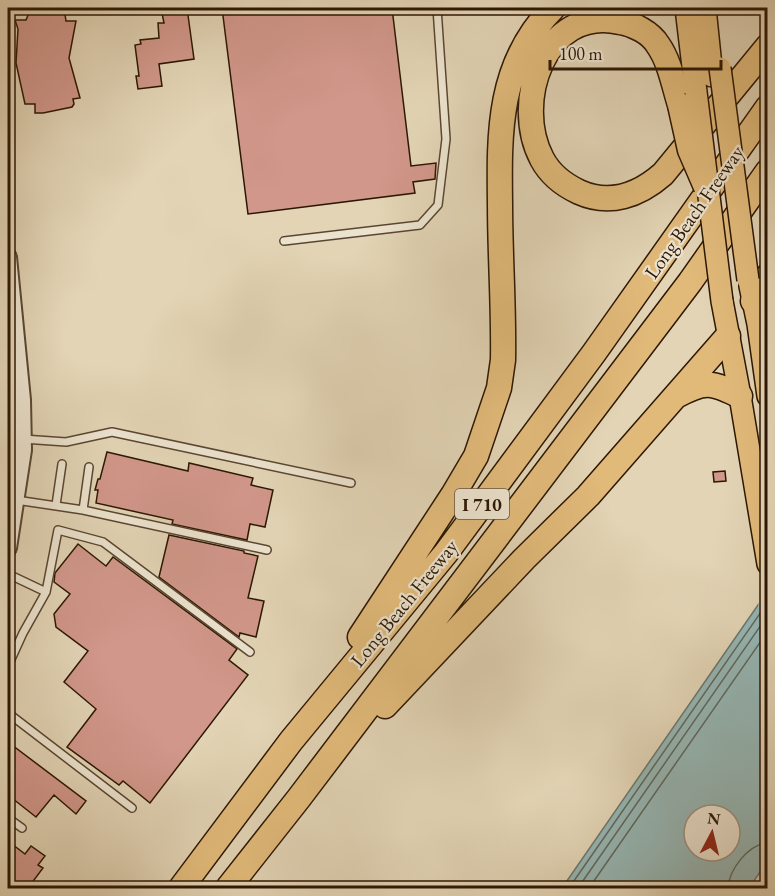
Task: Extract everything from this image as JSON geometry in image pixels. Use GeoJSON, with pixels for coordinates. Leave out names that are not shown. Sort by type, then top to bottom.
{"type":"FeatureCollection","features":[{"type":"Feature","properties":{"kind":"highway"},"geometry":{"type":"LineString","coordinates":[[291,741],[453,495],[476,456],[488,424],[500,388],[503,360],[499,171],[502,111],[509,83],[528,38],[541,19],[553,8]]}},
{"type":"Feature","properties":{"kind":"highway"},"geometry":{"type":"LineString","coordinates":[[706,187],[690,150],[688,98],[668,66],[658,44],[648,35],[625,23],[597,19],[584,22],[571,28],[552,45],[537,76],[531,98],[531,113],[542,159],[560,180],[585,194],[616,198],[630,196],[647,187],[663,174],[768,46]]}},
{"type":"Feature","properties":{"kind":"highway","name":"Long Beach Freeway"},"geometry":{"type":"LineString","coordinates":[[181,888],[291,741],[446,553],[594,353],[768,106]]}},
{"type":"Feature","properties":{"kind":"highway","name":"Long Beach Freeway"},"geometry":{"type":"LineString","coordinates":[[228,888],[300,798],[690,282],[768,171]]}},
{"type":"Feature","properties":{"kind":"highway"},"geometry":{"type":"LineString","coordinates":[[300,798],[524,559],[588,496],[728,336]]}},
{"type":"Feature","properties":{"kind":"highway"},"geometry":{"type":"LineString","coordinates":[[672,398],[700,385],[719,385],[740,396]]}},
{"type":"Feature","properties":{"kind":"main road"},"geometry":{"type":"LineString","coordinates":[[686,8],[688,98]]}},
{"type":"Feature","properties":{"kind":"main road"},"geometry":{"type":"LineString","coordinates":[[705,8],[756,286],[768,396]]}},
{"type":"Feature","properties":{"kind":"main road"},"geometry":{"type":"LineString","coordinates":[[714,8],[716,72]]}},
{"type":"Feature","properties":{"kind":"main road"},"geometry":{"type":"LineString","coordinates":[[706,187],[722,301],[768,564]]}},
{"type":"Feature","properties":{"kind":"main road"},"geometry":{"type":"LineString","coordinates":[[728,336],[756,286]]}},
{"type":"Feature","properties":{"kind":"street"},"geometry":{"type":"LineString","coordinates":[[8,256],[13,359],[22,400],[8,548]]}},
{"type":"Feature","properties":{"kind":"lane"},"geometry":{"type":"LineString","coordinates":[[284,241],[420,225],[438,205],[446,139],[437,8]]}},
{"type":"Feature","properties":{"kind":"lane"},"geometry":{"type":"LineString","coordinates":[[18,446],[66,442],[112,432],[351,483]]}},
{"type":"Feature","properties":{"kind":"lane"},"geometry":{"type":"LineString","coordinates":[[56,505],[62,464]]}},
{"type":"Feature","properties":{"kind":"lane"},"geometry":{"type":"LineString","coordinates":[[83,510],[89,467]]}},
{"type":"Feature","properties":{"kind":"lane"},"geometry":{"type":"LineString","coordinates":[[12,498],[83,510],[267,550]]}},
{"type":"Feature","properties":{"kind":"lane"},"geometry":{"type":"LineString","coordinates":[[8,666],[46,592],[58,530],[103,542],[250,652]]}},
{"type":"Feature","properties":{"kind":"lane"},"geometry":{"type":"LineString","coordinates":[[8,574],[46,592]]}},
{"type":"Feature","properties":{"kind":"lane"},"geometry":{"type":"LineString","coordinates":[[8,713],[132,808]]}},
{"type":"Feature","properties":{"kind":"lane"},"geometry":{"type":"LineString","coordinates":[[8,818],[21,828]]}},
{"type":"Feature","properties":{"kind":"water"},"geometry":{"type":"Polygon","coordinates":[[[767,592],[767,862],[749,888],[562,888],[767,592]]]}},
{"type":"Feature","properties":{"kind":"pier"},"geometry":{"type":"Polygon","coordinates":[[[768,589],[768,675],[767,675],[758,600],[768,589]]]}},
{"type":"Feature","properties":{"kind":"building"},"geometry":{"type":"Polygon","coordinates":[[[31,8],[64,8],[66,21],[76,21],[69,58],[80,98],[73,99],[72,107],[35,113],[35,104],[25,104],[16,63],[18,29],[15,20],[26,20],[31,8]]]}},
{"type":"Feature","properties":{"kind":"building"},"geometry":{"type":"Polygon","coordinates":[[[161,8],[187,8],[194,59],[159,64],[162,86],[138,89],[136,76],[139,76],[135,45],[141,44],[140,40],[159,38],[158,23],[164,23],[161,8]]]}},
{"type":"Feature","properties":{"kind":"building"},"geometry":{"type":"Polygon","coordinates":[[[222,8],[392,8],[411,166],[436,163],[435,179],[413,182],[415,193],[248,214],[222,8]]]}},
{"type":"Feature","properties":{"kind":"building"},"geometry":{"type":"Polygon","coordinates":[[[107,452],[188,471],[189,463],[253,478],[251,485],[273,490],[265,527],[250,524],[247,540],[172,524],[173,520],[96,503],[98,490],[95,490],[107,452]]]}},
{"type":"Feature","properties":{"kind":"building"},"geometry":{"type":"Polygon","coordinates":[[[725,471],[726,481],[714,482],[713,472],[725,471]]]}},
{"type":"Feature","properties":{"kind":"building"},"geometry":{"type":"Polygon","coordinates":[[[169,535],[258,556],[248,598],[264,601],[256,637],[240,633],[239,637],[159,577],[169,535]]]}},
{"type":"Feature","properties":{"kind":"building"},"geometry":{"type":"Polygon","coordinates":[[[78,544],[106,566],[113,557],[237,649],[229,660],[248,675],[150,803],[123,781],[119,785],[67,747],[96,709],[64,682],[88,651],[56,627],[54,614],[70,594],[54,582],[55,573],[78,544]]]}},
{"type":"Feature","properties":{"kind":"building"},"geometry":{"type":"Polygon","coordinates":[[[8,742],[86,801],[76,814],[54,795],[36,817],[8,795],[8,742]]]}},
{"type":"Feature","properties":{"kind":"building"},"geometry":{"type":"Polygon","coordinates":[[[8,841],[25,854],[31,846],[45,856],[38,865],[43,868],[28,888],[8,888],[8,841]]]}}]}
